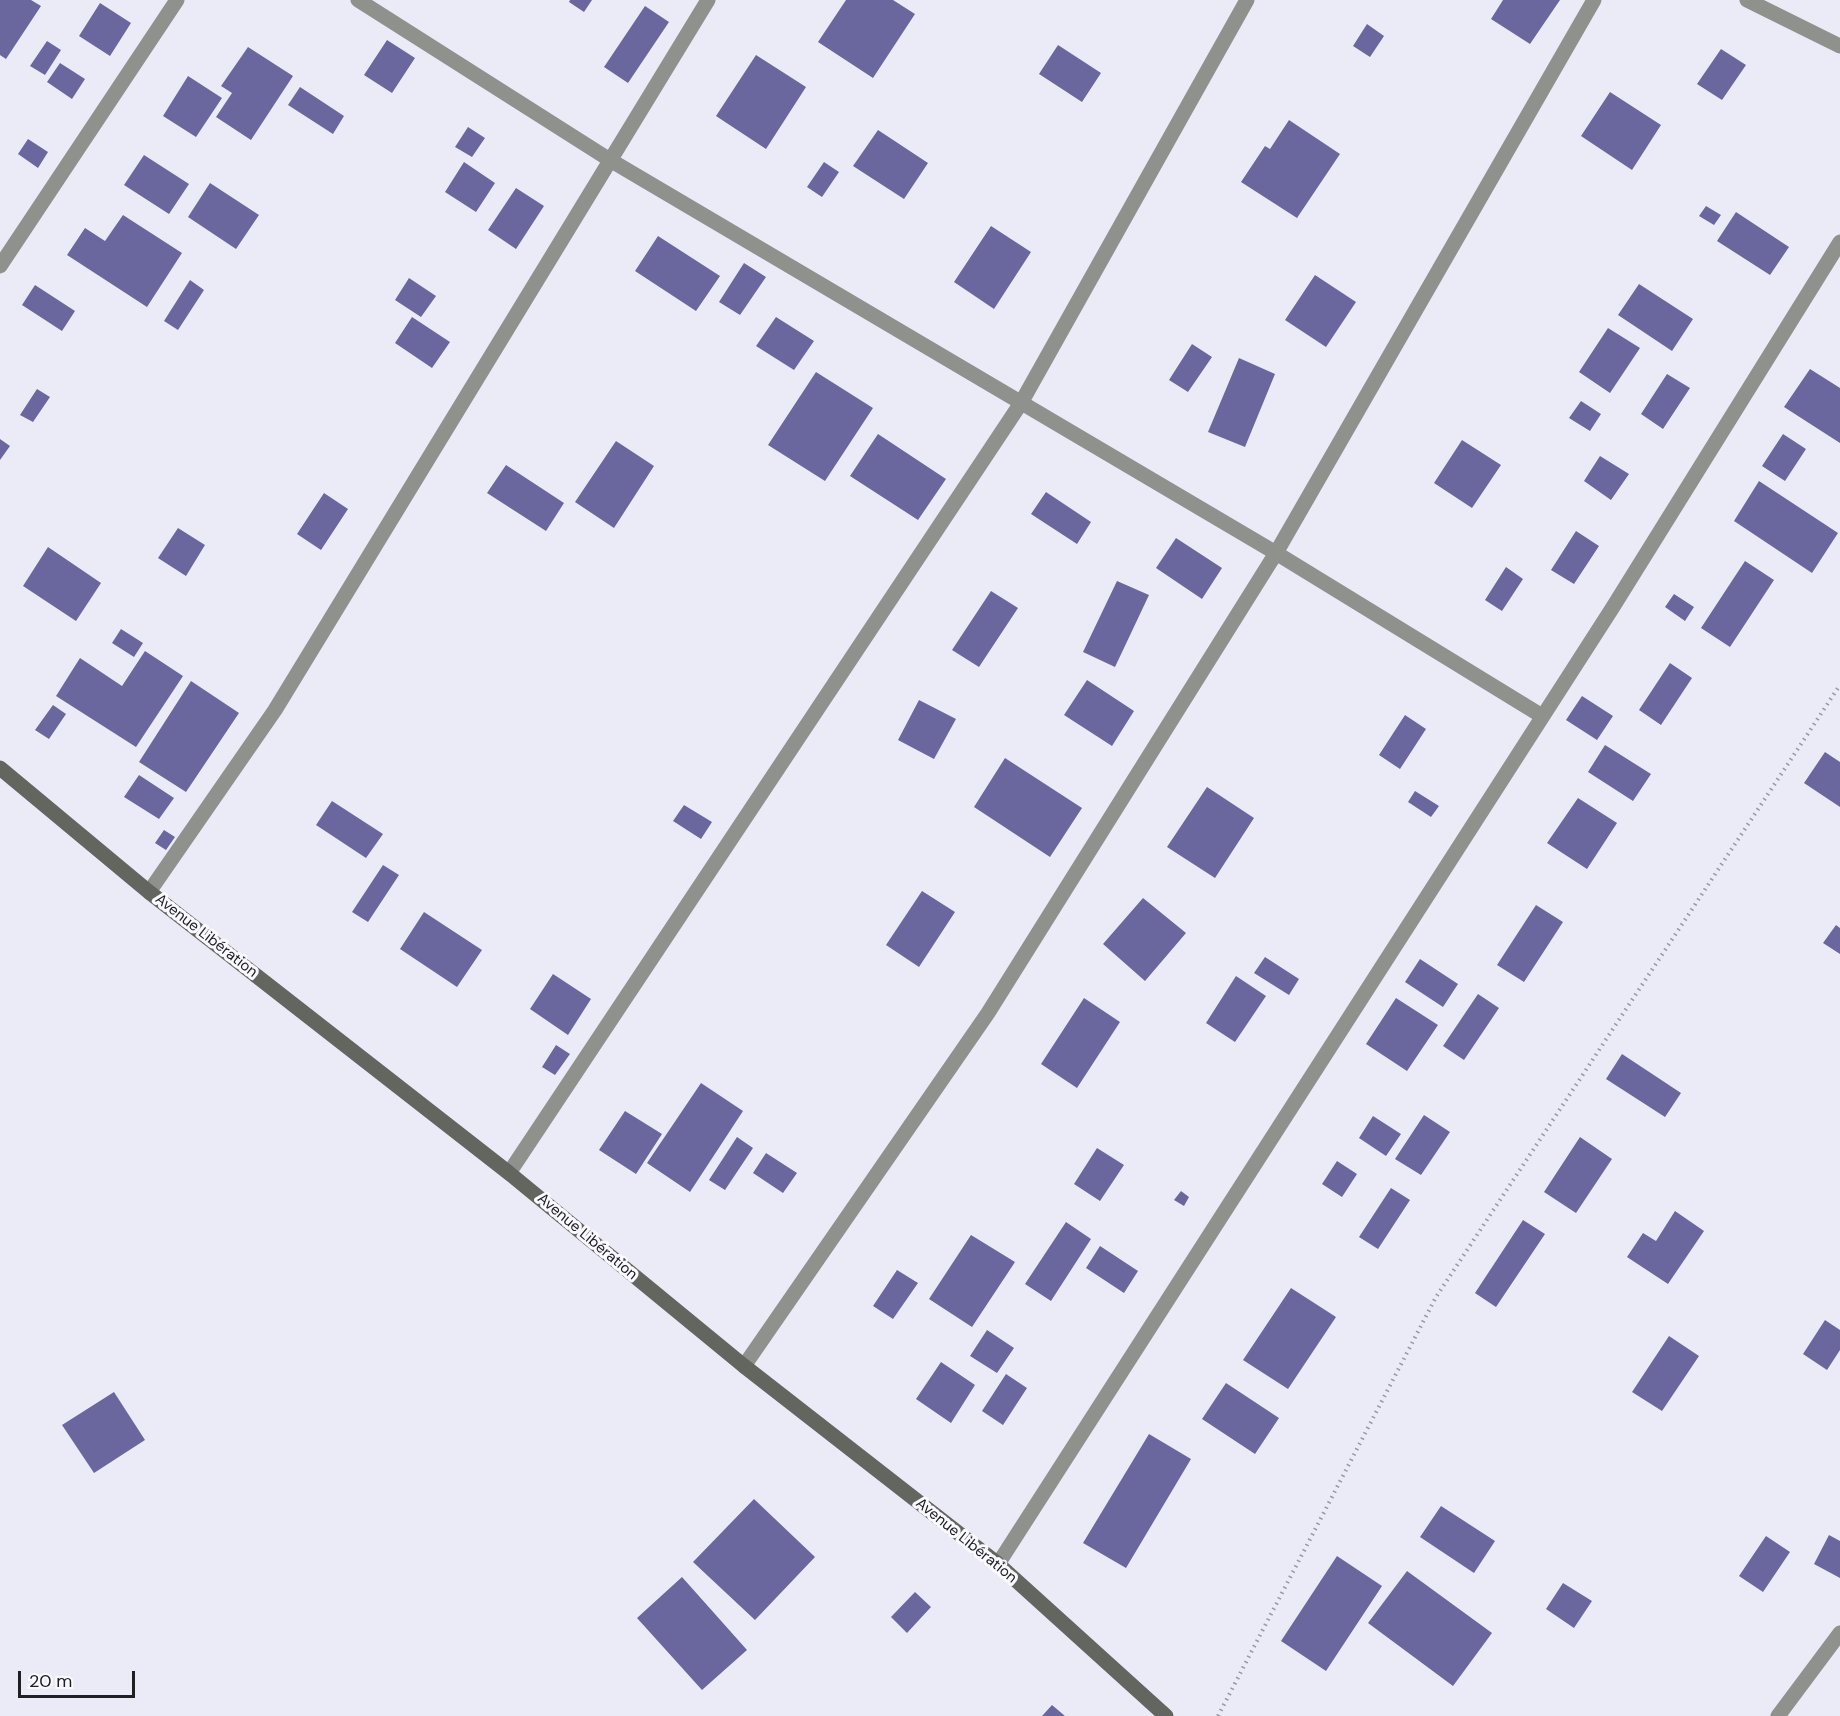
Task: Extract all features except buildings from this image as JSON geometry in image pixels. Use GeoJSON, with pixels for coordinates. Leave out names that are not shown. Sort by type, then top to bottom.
{"type":"FeatureCollection","features":[{"type":"Feature","properties":{"kind":"street"},"geometry":{"type":"LineString","coordinates":[[0,266],[177,0]]}},
{"type":"Feature","properties":{"kind":"street"},"geometry":{"type":"LineString","coordinates":[[358,0],[610,159],[1276,553],[1542,717]]}},
{"type":"Feature","properties":{"kind":"street"},"geometry":{"type":"LineString","coordinates":[[149,892],[275,710],[708,0]]}},
{"type":"Feature","properties":{"kind":"street"},"geometry":{"type":"LineString","coordinates":[[509,1173],[1021,403],[1247,0]]}},
{"type":"Feature","properties":{"kind":"street"},"geometry":{"type":"LineString","coordinates":[[744,1366],[988,1013],[1276,553],[1594,0]]}},
{"type":"Feature","properties":{"kind":"street"},"geometry":{"type":"LineString","coordinates":[[1747,0],[1840,46]]}},
{"type":"Feature","properties":{"kind":"street"},"geometry":{"type":"LineString","coordinates":[[998,1564],[1619,597],[1840,242]]}},
{"type":"Feature","properties":{"kind":"street","name":"Avenue Libération"},"geometry":{"type":"LineString","coordinates":[[0,768],[149,892],[509,1173],[744,1366],[998,1564],[1166,1716]]}},
{"type":"Feature","properties":{"kind":"street"},"geometry":{"type":"LineString","coordinates":[[1778,1716],[1840,1633]]}},
{"type":"Feature","properties":{"kind":"path"},"geometry":{"type":"LineString","coordinates":[[1218,1716],[1436,1297],[1840,685]]}}]}
